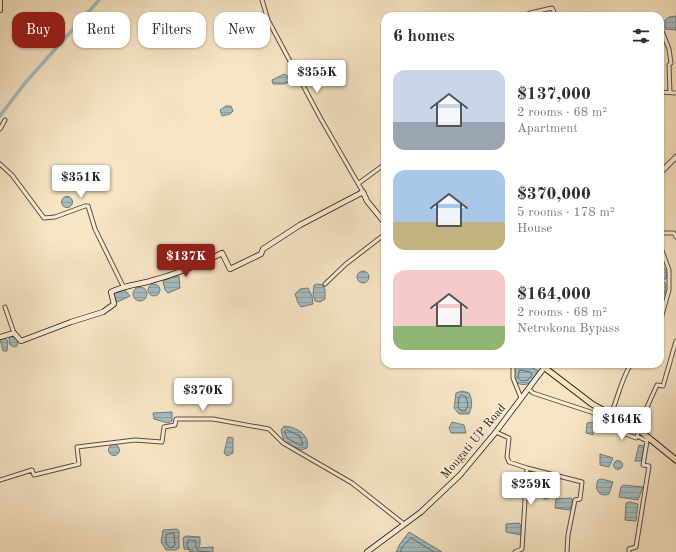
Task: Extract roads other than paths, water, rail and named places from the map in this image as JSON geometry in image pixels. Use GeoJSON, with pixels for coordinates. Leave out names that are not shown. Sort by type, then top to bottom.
{"type":"FeatureCollection","features":[{"type":"Feature","properties":{"kind":"main road"},"geometry":{"type":"LineString","coordinates":[[548,368],[610,417],[638,433],[676,460]]}},
{"type":"Feature","properties":{"kind":"street"},"geometry":{"type":"LineString","coordinates":[[0,0],[0,10]]}},
{"type":"Feature","properties":{"kind":"street"},"geometry":{"type":"LineString","coordinates":[[262,0],[268,20],[321,119],[359,183],[367,201],[381,218]]}},
{"type":"Feature","properties":{"kind":"street"},"geometry":{"type":"LineString","coordinates":[[534,12],[552,8],[554,12]]}},
{"type":"Feature","properties":{"kind":"street"},"geometry":{"type":"LineString","coordinates":[[664,36],[669,49],[671,63],[669,65],[670,93]]}},
{"type":"Feature","properties":{"kind":"street"},"geometry":{"type":"LineString","coordinates":[[664,92],[676,93]]}},
{"type":"Feature","properties":{"kind":"street"},"geometry":{"type":"LineString","coordinates":[[0,129],[5,120]]}},
{"type":"Feature","properties":{"kind":"street"},"geometry":{"type":"LineString","coordinates":[[664,169],[676,157]]}},
{"type":"Feature","properties":{"kind":"street"},"geometry":{"type":"LineString","coordinates":[[0,164],[12,175],[44,218],[55,217],[88,206],[95,228],[123,286]]}},
{"type":"Feature","properties":{"kind":"street"},"geometry":{"type":"LineString","coordinates":[[359,183],[381,167]]}},
{"type":"Feature","properties":{"kind":"street"},"geometry":{"type":"LineString","coordinates":[[5,307],[14,333],[21,341],[71,322],[103,312],[114,304],[111,292],[123,286],[145,282],[180,272],[222,253],[230,269],[261,254],[263,249],[300,225],[363,192]]}},
{"type":"Feature","properties":{"kind":"street"},"geometry":{"type":"LineString","coordinates":[[664,233],[674,233],[676,237]]}},
{"type":"Feature","properties":{"kind":"street"},"geometry":{"type":"LineString","coordinates":[[325,284],[346,264],[381,237]]}},
{"type":"Feature","properties":{"kind":"street"},"geometry":{"type":"LineString","coordinates":[[664,256],[669,270],[669,290],[664,308]]}},
{"type":"Feature","properties":{"kind":"street"},"geometry":{"type":"LineString","coordinates":[[0,336],[14,333]]}},
{"type":"Feature","properties":{"kind":"street"},"geometry":{"type":"LineString","coordinates":[[529,389],[533,393],[610,417],[623,427],[623,433],[636,438],[643,416],[657,385],[663,386],[676,341]]}},
{"type":"Feature","properties":{"kind":"street"},"geometry":{"type":"LineString","coordinates":[[513,368],[513,378],[521,398]]}},
{"type":"Feature","properties":{"kind":"street","name":"Mougati UP Road"},"geometry":{"type":"LineString","coordinates":[[368,552],[421,512],[460,475],[496,432],[545,368]]}},
{"type":"Feature","properties":{"kind":"street"},"geometry":{"type":"LineString","coordinates":[[610,417],[618,399],[621,384],[629,368]]}},
{"type":"Feature","properties":{"kind":"street"},"geometry":{"type":"LineString","coordinates":[[0,480],[32,470],[34,475],[78,464],[77,448],[135,440],[162,442],[164,427],[175,425],[176,419],[213,419],[269,429],[283,443],[352,483],[404,524]]}},
{"type":"Feature","properties":{"kind":"street"},"geometry":{"type":"LineString","coordinates":[[496,432],[509,438],[507,460],[527,468],[582,482],[580,499],[575,500],[567,551]]}},
{"type":"Feature","properties":{"kind":"street"},"geometry":{"type":"LineString","coordinates":[[629,552],[629,549],[636,547],[649,466],[643,465],[647,441],[638,433]]}},
{"type":"Feature","properties":{"kind":"street"},"geometry":{"type":"LineString","coordinates":[[515,552],[522,549],[527,468]]}},
{"type":"Feature","properties":{"kind":"water"},"geometry":{"type":"Polygon","coordinates":[[[676,16],[676,30],[665,29],[665,20],[669,17],[676,16]]]}},
{"type":"Feature","properties":{"kind":"water"},"geometry":{"type":"Polygon","coordinates":[[[284,74],[289,77],[289,82],[284,84],[273,84],[272,80],[284,74]]]}},
{"type":"Feature","properties":{"kind":"water"},"geometry":{"type":"Polygon","coordinates":[[[226,106],[231,106],[233,111],[230,114],[222,116],[220,110],[226,106]]]}},
{"type":"Feature","properties":{"kind":"water"},"geometry":{"type":"Polygon","coordinates":[[[65,197],[69,197],[71,198],[71,206],[65,207],[62,204],[62,200],[65,197]]]}},
{"type":"Feature","properties":{"kind":"water"},"geometry":{"type":"Polygon","coordinates":[[[664,267],[666,270],[666,279],[664,279],[664,267]]]}},
{"type":"Feature","properties":{"kind":"water"},"geometry":{"type":"Polygon","coordinates":[[[363,271],[367,273],[369,277],[367,281],[363,283],[359,281],[357,277],[359,273],[363,271]]]}},
{"type":"Feature","properties":{"kind":"water"},"geometry":{"type":"Polygon","coordinates":[[[179,276],[180,288],[168,293],[165,290],[163,281],[179,276]]]}},
{"type":"Feature","properties":{"kind":"water"},"geometry":{"type":"Polygon","coordinates":[[[664,282],[665,282],[666,289],[664,295],[664,282]]]}},
{"type":"Feature","properties":{"kind":"water"},"geometry":{"type":"Polygon","coordinates":[[[156,284],[159,285],[159,295],[152,296],[149,295],[148,288],[149,285],[156,284]]]}},
{"type":"Feature","properties":{"kind":"water"},"geometry":{"type":"Polygon","coordinates":[[[314,285],[323,285],[325,290],[325,299],[320,302],[315,301],[313,294],[314,285]]]}},
{"type":"Feature","properties":{"kind":"water"},"geometry":{"type":"Polygon","coordinates":[[[137,287],[143,287],[147,291],[147,297],[143,301],[137,301],[133,297],[133,291],[137,287]]]}},
{"type":"Feature","properties":{"kind":"water"},"geometry":{"type":"Polygon","coordinates":[[[308,288],[312,296],[313,304],[301,307],[295,294],[300,289],[308,288]]]}},
{"type":"Feature","properties":{"kind":"water"},"geometry":{"type":"Polygon","coordinates":[[[124,289],[130,296],[117,302],[113,294],[124,289]]]}},
{"type":"Feature","properties":{"kind":"water"},"geometry":{"type":"Polygon","coordinates":[[[13,334],[18,341],[17,346],[15,347],[10,345],[9,337],[13,334]]]}},
{"type":"Feature","properties":{"kind":"water"},"geometry":{"type":"Polygon","coordinates":[[[4,337],[8,341],[7,351],[3,351],[0,339],[4,337]]]}},
{"type":"Feature","properties":{"kind":"water"},"geometry":{"type":"Polygon","coordinates":[[[514,368],[533,368],[540,372],[530,383],[521,384],[514,378],[514,368]]]}},
{"type":"Feature","properties":{"kind":"water"},"geometry":{"type":"Polygon","coordinates":[[[462,391],[469,393],[471,399],[472,404],[469,414],[459,414],[454,408],[456,393],[462,391]]]}},
{"type":"Feature","properties":{"kind":"water"},"geometry":{"type":"Polygon","coordinates":[[[172,412],[172,421],[168,423],[154,419],[153,413],[172,412]]]}},
{"type":"Feature","properties":{"kind":"water"},"geometry":{"type":"Polygon","coordinates":[[[452,422],[464,425],[466,433],[451,433],[449,428],[452,422]]]}},
{"type":"Feature","properties":{"kind":"water"},"geometry":{"type":"Polygon","coordinates":[[[594,422],[596,424],[593,435],[586,433],[587,423],[594,422]]]}},
{"type":"Feature","properties":{"kind":"water"},"geometry":{"type":"Polygon","coordinates":[[[284,426],[301,432],[306,439],[307,448],[301,450],[284,442],[281,430],[284,426]]]}},
{"type":"Feature","properties":{"kind":"water"},"geometry":{"type":"Polygon","coordinates":[[[228,437],[233,438],[233,453],[227,456],[224,453],[228,437]]]}},
{"type":"Feature","properties":{"kind":"water"},"geometry":{"type":"Polygon","coordinates":[[[112,445],[116,445],[118,446],[118,454],[112,455],[109,452],[109,448],[112,445]]]}},
{"type":"Feature","properties":{"kind":"water"},"geometry":{"type":"Polygon","coordinates":[[[639,445],[644,446],[641,461],[635,461],[639,445]]]}},
{"type":"Feature","properties":{"kind":"water"},"geometry":{"type":"Polygon","coordinates":[[[600,454],[613,458],[609,467],[600,465],[600,454]]]}},
{"type":"Feature","properties":{"kind":"water"},"geometry":{"type":"Polygon","coordinates":[[[618,460],[623,465],[618,470],[613,465],[618,460]]]}},
{"type":"Feature","properties":{"kind":"water"},"geometry":{"type":"Polygon","coordinates":[[[602,479],[613,482],[609,494],[602,495],[598,492],[597,483],[598,480],[602,479]]]}},
{"type":"Feature","properties":{"kind":"water"},"geometry":{"type":"Polygon","coordinates":[[[623,485],[643,487],[638,500],[619,497],[621,487],[623,485]]]}},
{"type":"Feature","properties":{"kind":"water"},"geometry":{"type":"Polygon","coordinates":[[[546,489],[551,494],[546,499],[541,494],[546,489]]]}},
{"type":"Feature","properties":{"kind":"water"},"geometry":{"type":"Polygon","coordinates":[[[571,498],[573,501],[570,510],[555,508],[556,499],[571,498]]]}},
{"type":"Feature","properties":{"kind":"water"},"geometry":{"type":"Polygon","coordinates":[[[630,502],[638,504],[636,521],[625,520],[626,503],[630,502]]]}},
{"type":"Feature","properties":{"kind":"water"},"geometry":{"type":"Polygon","coordinates":[[[519,523],[521,525],[521,535],[506,532],[506,524],[519,523]]]}},
{"type":"Feature","properties":{"kind":"water"},"geometry":{"type":"Polygon","coordinates":[[[177,529],[179,531],[179,548],[176,550],[166,550],[161,542],[163,530],[177,529]]]}},
{"type":"Feature","properties":{"kind":"water"},"geometry":{"type":"Polygon","coordinates":[[[409,532],[442,552],[396,552],[409,532]]]}},
{"type":"Feature","properties":{"kind":"water"},"geometry":{"type":"Polygon","coordinates":[[[186,536],[200,537],[200,545],[198,548],[213,547],[213,552],[190,552],[193,550],[184,549],[183,538],[186,536]]]}},
{"type":"Feature","properties":{"kind":"waterway"},"geometry":{"type":"LineString","coordinates":[[0,116],[25,83],[99,0]]}}]}
